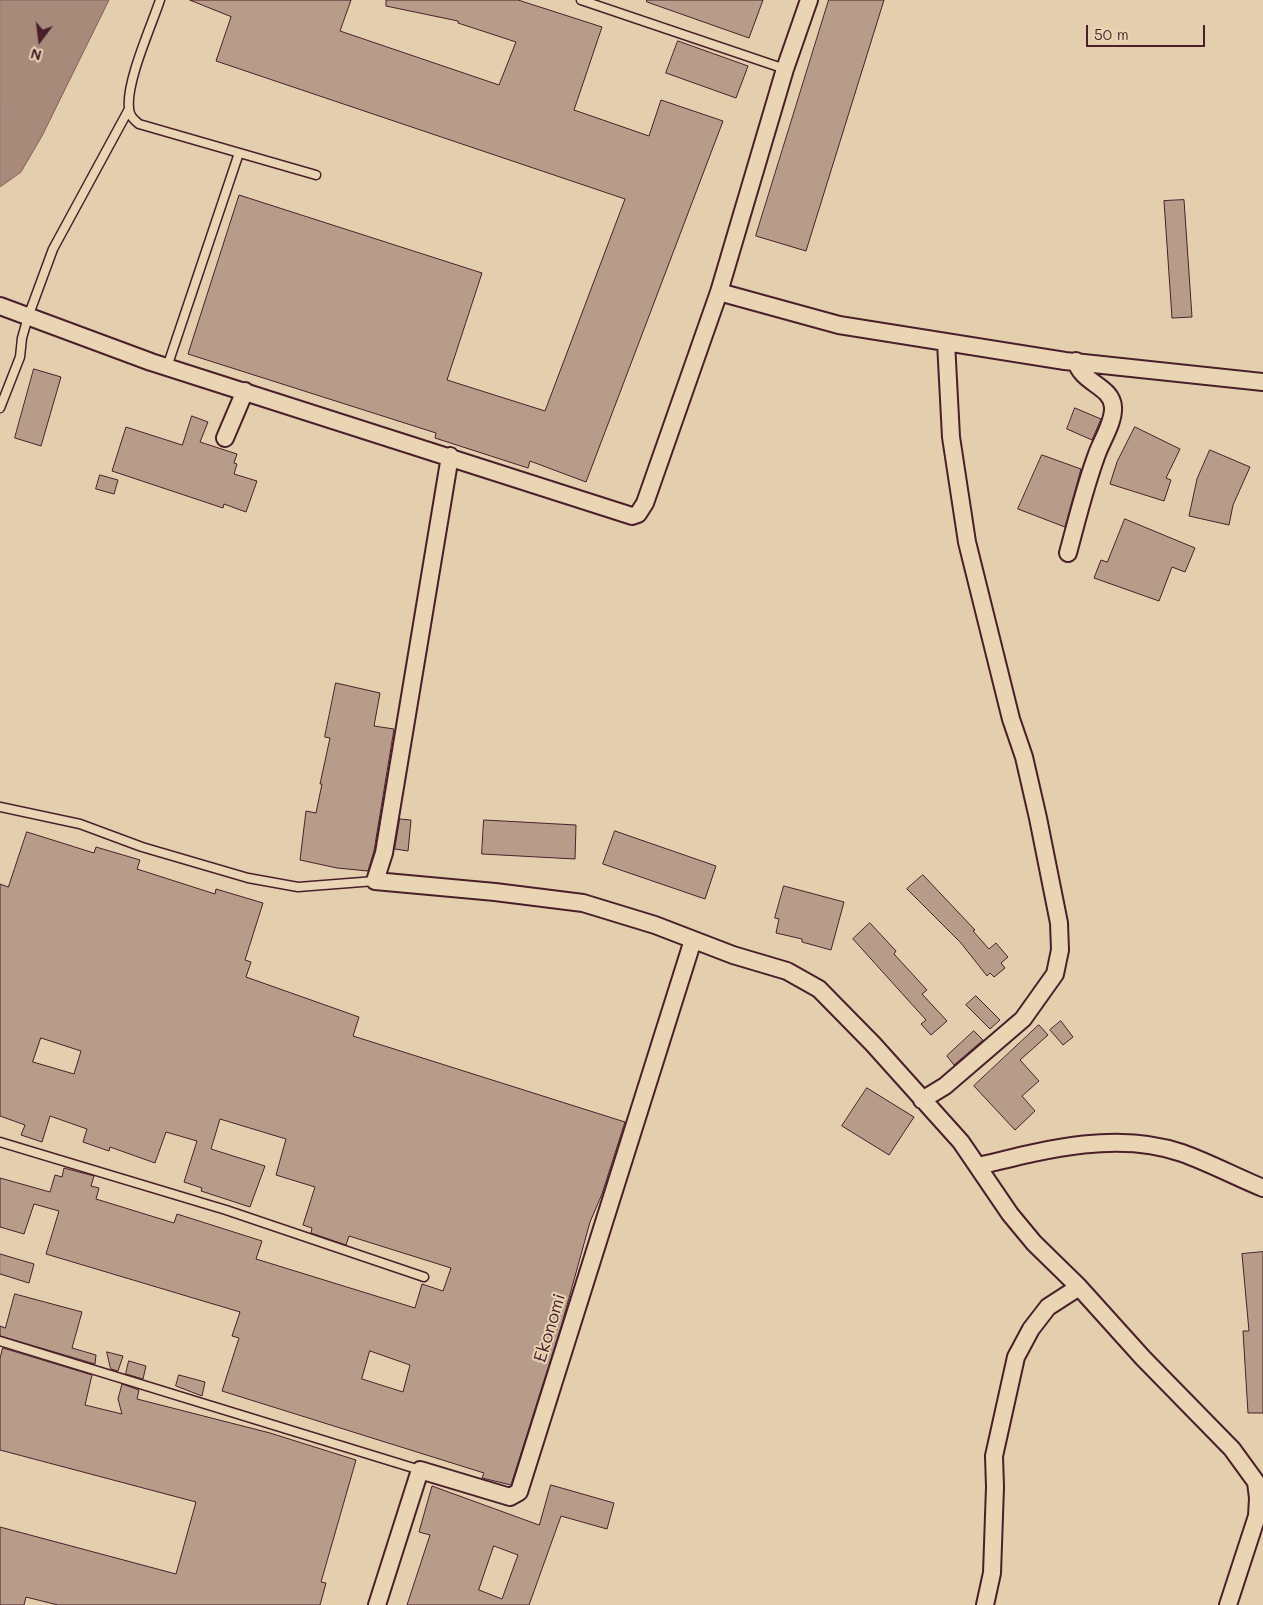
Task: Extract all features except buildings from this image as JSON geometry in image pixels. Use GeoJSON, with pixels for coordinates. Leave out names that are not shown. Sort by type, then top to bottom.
{"type":"FeatureCollection","features":[{"type":"Feature","properties":{"kind":"street"},"geometry":{"type":"LineString","coordinates":[[0,306],[167,367],[450,456],[632,516],[638,514],[645,502],[719,292],[785,69],[809,0]]}},
{"type":"Feature","properties":{"kind":"street"},"geometry":{"type":"LineString","coordinates":[[719,292],[839,325],[1076,362],[1263,382]]}},
{"type":"Feature","properties":{"kind":"street"},"geometry":{"type":"LineString","coordinates":[[922,1100],[957,1076],[1023,1019],[1055,974],[1060,950],[1059,923],[1032,792],[1024,757],[1011,719],[967,542],[952,437],[946,342]]}},
{"type":"Feature","properties":{"kind":"street"},"geometry":{"type":"LineString","coordinates":[[1068,553],[1097,455],[1111,420],[1113,406],[1109,396],[1082,376],[1076,362]]}},
{"type":"Feature","properties":{"kind":"street"},"geometry":{"type":"LineString","coordinates":[[225,438],[244,391]]}},
{"type":"Feature","properties":{"kind":"street"},"geometry":{"type":"LineString","coordinates":[[450,456],[384,853],[375,881],[494,892],[583,904],[654,925],[692,940],[787,971],[819,989],[873,1044],[961,1142],[1010,1214],[1034,1243],[1079,1287],[1143,1358],[1232,1449],[1256,1482],[1258,1498],[1257,1516],[1228,1605]]}},
{"type":"Feature","properties":{"kind":"street","name":"Ekonomi"},"geometry":{"type":"LineString","coordinates":[[420,1470],[510,1497],[519,1492],[692,940]]}},
{"type":"Feature","properties":{"kind":"street"},"geometry":{"type":"LineString","coordinates":[[979,1166],[1032,1154],[1104,1142],[1152,1146],[1182,1153],[1263,1188]]}},
{"type":"Feature","properties":{"kind":"street"},"geometry":{"type":"LineString","coordinates":[[985,1605],[992,1573],[995,1487],[994,1456],[1016,1357],[1031,1329],[1048,1307],[1079,1287]]}},
{"type":"Feature","properties":{"kind":"street"},"geometry":{"type":"LineString","coordinates":[[377,1605],[420,1470]]}},
{"type":"Feature","properties":{"kind":"lane"},"geometry":{"type":"LineString","coordinates":[[0,408],[20,357],[22,338],[28,317],[53,249],[129,109],[134,74],[160,0]]}},
{"type":"Feature","properties":{"kind":"lane"},"geometry":{"type":"LineString","coordinates":[[581,0],[785,69]]}},
{"type":"Feature","properties":{"kind":"lane"},"geometry":{"type":"LineString","coordinates":[[129,109],[132,118],[139,124],[316,175]]}},
{"type":"Feature","properties":{"kind":"lane"},"geometry":{"type":"LineString","coordinates":[[167,367],[238,153]]}},
{"type":"Feature","properties":{"kind":"lane"},"geometry":{"type":"LineString","coordinates":[[0,807],[80,824],[142,847],[248,878],[298,887],[375,881]]}},
{"type":"Feature","properties":{"kind":"lane"},"geometry":{"type":"LineString","coordinates":[[0,1142],[226,1210],[424,1277]]}},
{"type":"Feature","properties":{"kind":"lane"},"geometry":{"type":"LineString","coordinates":[[0,1340],[420,1470]]}},
{"type":"Feature","properties":{"kind":"shaded area"},"geometry":{"type":"Polygon","coordinates":[[[0,0],[109,0],[42,136],[21,172],[0,187],[0,0]]]}}]}
